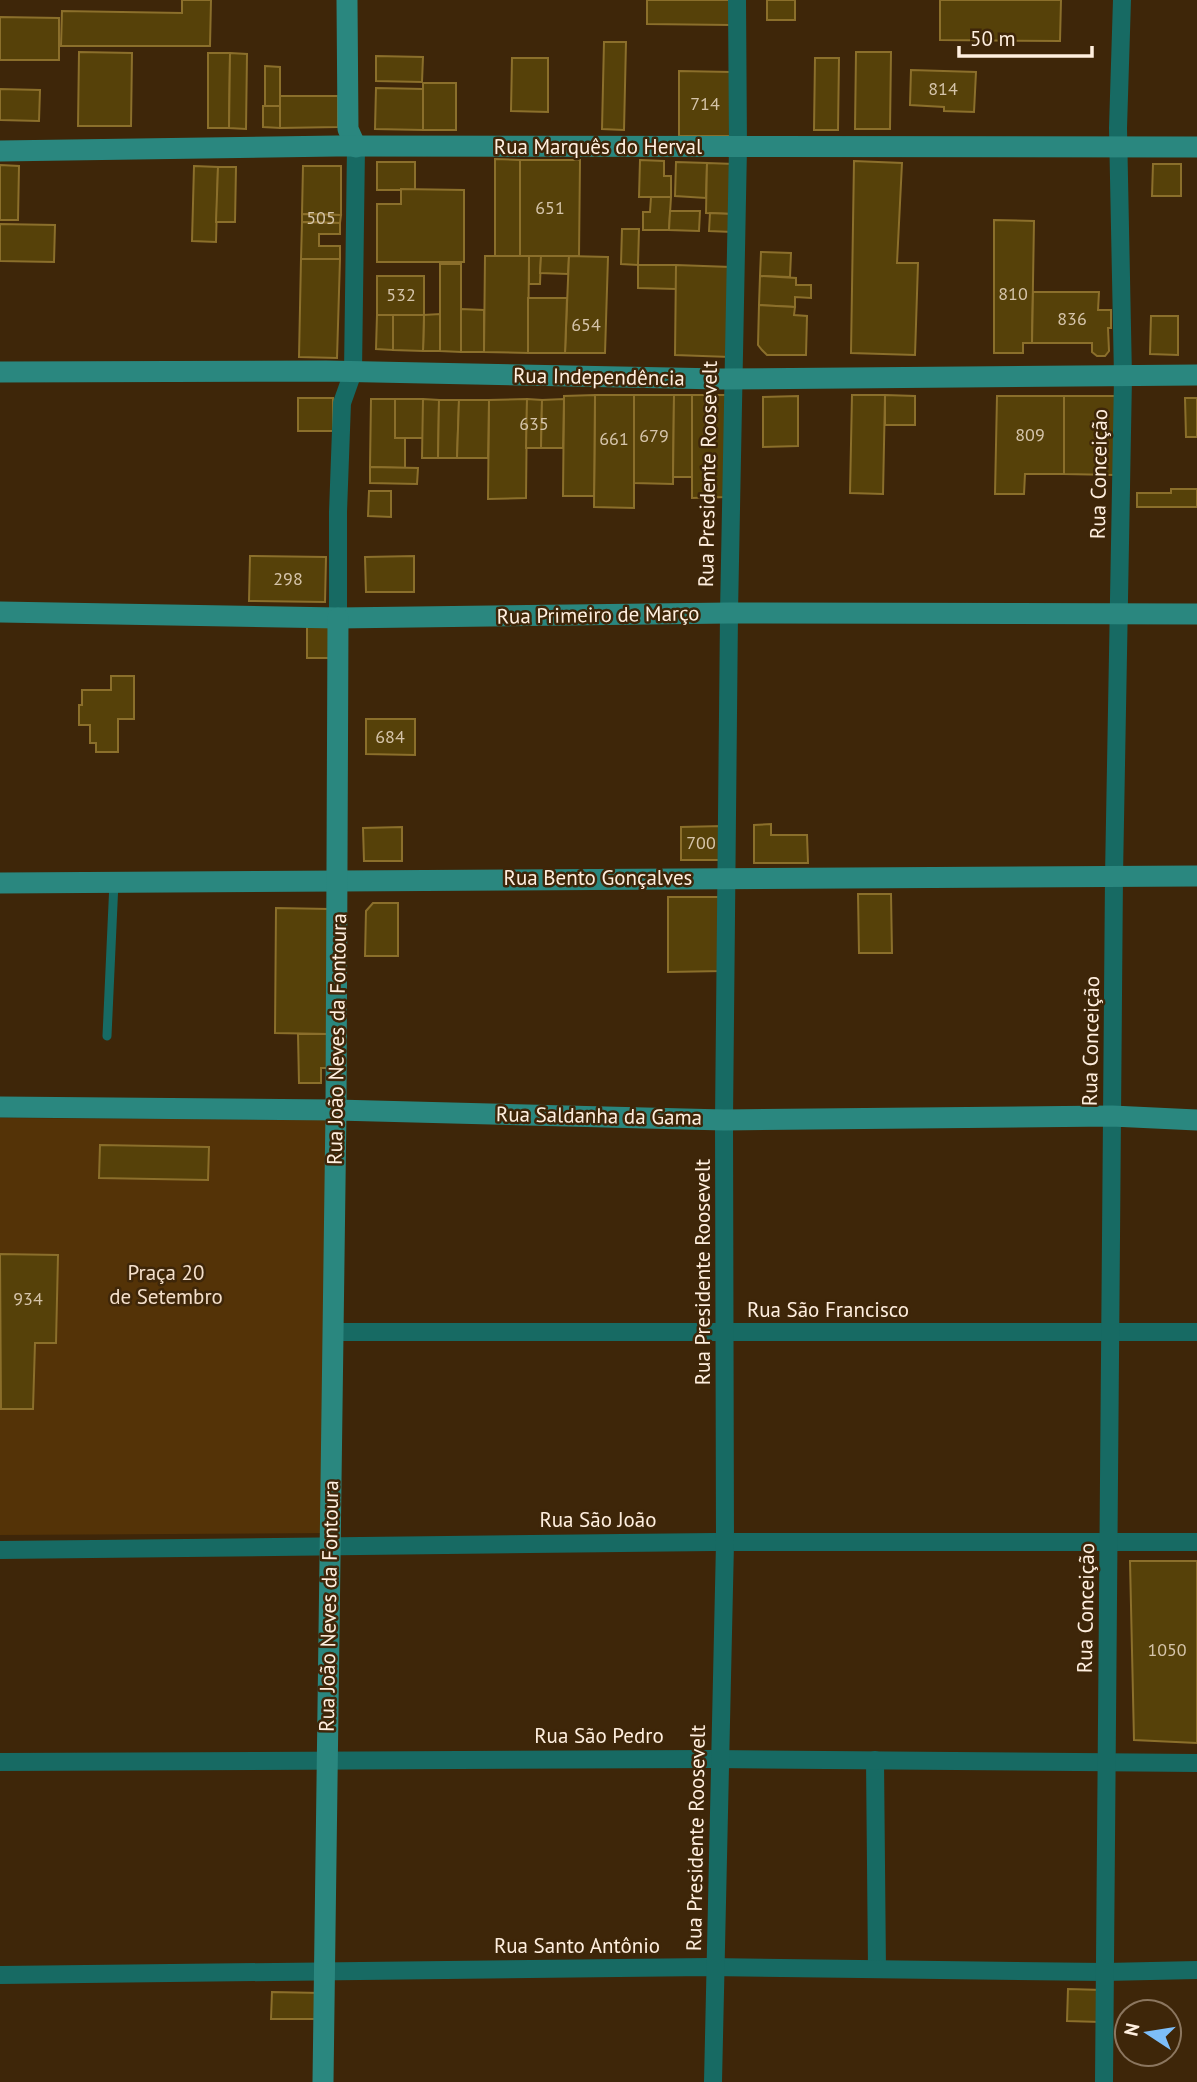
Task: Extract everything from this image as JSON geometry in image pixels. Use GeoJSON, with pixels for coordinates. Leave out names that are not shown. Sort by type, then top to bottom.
{"type":"FeatureCollection","features":[{"type":"Feature","properties":{"kind":"street","name":"Rua João Neves da Fontoura"},"geometry":{"type":"LineString","coordinates":[[323,2082],[336,1110],[338,512],[342,403],[353,372],[356,147],[348,129],[347,0]]}},
{"type":"Feature","properties":{"kind":"street","name":"Rua Presidente Roosevelt"},"geometry":{"type":"LineString","coordinates":[[713,2082],[725,1542],[727,1333],[724,1119],[737,0]]}},
{"type":"Feature","properties":{"kind":"street","name":"Rua Conceição"},"geometry":{"type":"LineString","coordinates":[[1104,2082],[1114,876],[1123,377],[1119,146],[1122,0]]}},
{"type":"Feature","properties":{"kind":"street","name":"Rua Marquês do Herval"},"geometry":{"type":"LineString","coordinates":[[0,151],[356,147],[1197,147]]}},
{"type":"Feature","properties":{"kind":"street","name":"Rua Independência"},"geometry":{"type":"LineString","coordinates":[[0,372],[353,372],[733,378],[1197,375]]}},
{"type":"Feature","properties":{"kind":"street","name":"Rua Primeiro de Março"},"geometry":{"type":"LineString","coordinates":[[0,612],[338,618],[729,613],[1197,614]]}},
{"type":"Feature","properties":{"kind":"street","name":"Rua Bento Gonçalves"},"geometry":{"type":"LineString","coordinates":[[0,883],[1197,876]]}},
{"type":"Feature","properties":{"kind":"street","name":"Rua Saldanha da Gama"},"geometry":{"type":"LineString","coordinates":[[0,1107],[336,1110],[724,1119],[1112,1116],[1197,1120]]}},
{"type":"Feature","properties":{"kind":"street","name":"Rua São Francisco"},"geometry":{"type":"LineString","coordinates":[[332,1332],[1197,1332]]}},
{"type":"Feature","properties":{"kind":"street","name":"Rua São João"},"geometry":{"type":"LineString","coordinates":[[0,1550],[725,1542],[1197,1542]]}},
{"type":"Feature","properties":{"kind":"street","name":"Rua São Pedro"},"geometry":{"type":"LineString","coordinates":[[0,1762],[721,1759],[1197,1763]]}},
{"type":"Feature","properties":{"kind":"street"},"geometry":{"type":"LineString","coordinates":[[875,1760],[877,1969]]}},
{"type":"Feature","properties":{"kind":"street","name":"Rua Santo Antônio"},"geometry":{"type":"LineString","coordinates":[[0,1975],[716,1968],[1105,1972],[1197,1970]]}},
{"type":"Feature","properties":{"kind":"lane"},"geometry":{"type":"LineString","coordinates":[[107,1037],[114,882]]}},
{"type":"Feature","properties":{"kind":"green space","name":"Praça 20 de Setembro"},"geometry":{"type":"Polygon","coordinates":[[[0,1118],[333,1120],[327,1533],[0,1535],[0,1118]]]}},
{"type":"Feature","properties":{"kind":"building"},"geometry":{"type":"Polygon","coordinates":[[[182,0],[211,0],[210,46],[61,46],[62,11],[182,13],[182,0]]]}},
{"type":"Feature","properties":{"kind":"building"},"geometry":{"type":"Polygon","coordinates":[[[647,0],[730,0],[730,25],[647,24],[647,0]]]}},
{"type":"Feature","properties":{"kind":"building"},"geometry":{"type":"Polygon","coordinates":[[[767,0],[795,0],[795,20],[767,20],[767,0]]]}},
{"type":"Feature","properties":{"kind":"building"},"geometry":{"type":"Polygon","coordinates":[[[940,0],[1061,0],[1060,41],[940,40],[940,0]]]}},
{"type":"Feature","properties":{"kind":"building"},"geometry":{"type":"Polygon","coordinates":[[[0,17],[59,18],[59,60],[0,60],[0,17]]]}},
{"type":"Feature","properties":{"kind":"building"},"geometry":{"type":"Polygon","coordinates":[[[604,42],[626,42],[624,130],[602,129],[604,42]]]}},
{"type":"Feature","properties":{"kind":"building"},"geometry":{"type":"Polygon","coordinates":[[[79,52],[132,53],[131,126],[78,126],[79,52]]]}},
{"type":"Feature","properties":{"kind":"building"},"geometry":{"type":"Polygon","coordinates":[[[856,52],[891,52],[890,129],[855,129],[856,52]]]}},
{"type":"Feature","properties":{"kind":"building"},"geometry":{"type":"Polygon","coordinates":[[[208,53],[230,53],[229,128],[208,128],[208,53]]]}},
{"type":"Feature","properties":{"kind":"building"},"geometry":{"type":"Polygon","coordinates":[[[230,53],[247,54],[246,129],[229,128],[230,53]]]}},
{"type":"Feature","properties":{"kind":"building"},"geometry":{"type":"Polygon","coordinates":[[[376,56],[423,57],[422,82],[376,81],[376,56]]]}},
{"type":"Feature","properties":{"kind":"building"},"geometry":{"type":"Polygon","coordinates":[[[512,58],[548,58],[548,112],[511,111],[512,58]]]}},
{"type":"Feature","properties":{"kind":"building"},"geometry":{"type":"Polygon","coordinates":[[[815,58],[839,58],[838,130],[814,130],[815,58]]]}},
{"type":"Feature","properties":{"kind":"building"},"geometry":{"type":"Polygon","coordinates":[[[265,66],[280,67],[280,106],[265,106],[265,66]]]}},
{"type":"Feature","properties":{"kind":"building"},"geometry":{"type":"Polygon","coordinates":[[[911,70],[976,72],[974,112],[944,111],[944,107],[910,105],[911,70]]]}},
{"type":"Feature","properties":{"kind":"building"},"geometry":{"type":"Polygon","coordinates":[[[679,71],[731,72],[731,136],[679,136],[679,71]]]}},
{"type":"Feature","properties":{"kind":"building"},"geometry":{"type":"Polygon","coordinates":[[[423,83],[456,83],[456,130],[423,130],[423,83]]]}},
{"type":"Feature","properties":{"kind":"building"},"geometry":{"type":"Polygon","coordinates":[[[376,88],[423,89],[423,130],[375,129],[376,88]]]}},
{"type":"Feature","properties":{"kind":"building"},"geometry":{"type":"Polygon","coordinates":[[[0,89],[40,90],[39,121],[0,120],[0,89]]]}},
{"type":"Feature","properties":{"kind":"building"},"geometry":{"type":"Polygon","coordinates":[[[280,96],[338,96],[338,127],[280,128],[280,96]]]}},
{"type":"Feature","properties":{"kind":"building"},"geometry":{"type":"Polygon","coordinates":[[[263,106],[280,106],[280,128],[263,127],[263,106]]]}},
{"type":"Feature","properties":{"kind":"building"},"geometry":{"type":"Polygon","coordinates":[[[495,159],[520,160],[520,256],[495,256],[495,159]]]}},
{"type":"Feature","properties":{"kind":"building"},"geometry":{"type":"Polygon","coordinates":[[[520,160],[580,160],[579,256],[520,256],[520,160]]]}},
{"type":"Feature","properties":{"kind":"building"},"geometry":{"type":"Polygon","coordinates":[[[640,160],[664,161],[664,176],[671,176],[671,197],[639,197],[640,160]]]}},
{"type":"Feature","properties":{"kind":"building"},"geometry":{"type":"Polygon","coordinates":[[[854,161],[902,163],[897,263],[918,263],[915,355],[851,353],[854,161]]]}},
{"type":"Feature","properties":{"kind":"building"},"geometry":{"type":"Polygon","coordinates":[[[377,162],[415,162],[415,190],[377,190],[377,162]]]}},
{"type":"Feature","properties":{"kind":"building"},"geometry":{"type":"Polygon","coordinates":[[[676,162],[707,163],[706,198],[675,196],[676,162]]]}},
{"type":"Feature","properties":{"kind":"building"},"geometry":{"type":"Polygon","coordinates":[[[707,163],[734,164],[732,214],[706,213],[707,163]]]}},
{"type":"Feature","properties":{"kind":"building"},"geometry":{"type":"Polygon","coordinates":[[[1153,164],[1181,164],[1181,196],[1152,196],[1153,164]]]}},
{"type":"Feature","properties":{"kind":"building"},"geometry":{"type":"Polygon","coordinates":[[[0,165],[19,166],[18,220],[0,220],[0,165]]]}},
{"type":"Feature","properties":{"kind":"building"},"geometry":{"type":"Polygon","coordinates":[[[194,166],[218,167],[216,242],[192,241],[194,166]]]}},
{"type":"Feature","properties":{"kind":"building"},"geometry":{"type":"Polygon","coordinates":[[[303,166],[341,166],[341,215],[302,214],[303,166]]]}},
{"type":"Feature","properties":{"kind":"building"},"geometry":{"type":"Polygon","coordinates":[[[218,167],[236,167],[235,222],[216,222],[218,167]]]}},
{"type":"Feature","properties":{"kind":"building"},"geometry":{"type":"Polygon","coordinates":[[[401,189],[464,190],[464,262],[377,262],[377,204],[401,204],[401,189]]]}},
{"type":"Feature","properties":{"kind":"building"},"geometry":{"type":"Polygon","coordinates":[[[651,197],[671,197],[669,230],[643,230],[643,212],[650,212],[651,197]]]}},
{"type":"Feature","properties":{"kind":"building"},"geometry":{"type":"Polygon","coordinates":[[[670,211],[700,211],[699,231],[669,230],[670,211]]]}},
{"type":"Feature","properties":{"kind":"building"},"geometry":{"type":"Polygon","coordinates":[[[710,213],[732,214],[732,232],[709,231],[710,213]]]}},
{"type":"Feature","properties":{"kind":"building"},"geometry":{"type":"Polygon","coordinates":[[[302,214],[341,215],[340,223],[302,222],[302,214]]]}},
{"type":"Feature","properties":{"kind":"building"},"geometry":{"type":"Polygon","coordinates":[[[994,220],[1034,221],[1032,343],[1023,343],[1023,353],[994,353],[994,220]]]}},
{"type":"Feature","properties":{"kind":"building"},"geometry":{"type":"Polygon","coordinates":[[[302,222],[340,223],[340,234],[319,234],[319,246],[340,246],[340,259],[301,259],[302,222]]]}},
{"type":"Feature","properties":{"kind":"building"},"geometry":{"type":"Polygon","coordinates":[[[0,224],[55,225],[54,262],[0,261],[0,224]]]}},
{"type":"Feature","properties":{"kind":"building"},"geometry":{"type":"Polygon","coordinates":[[[622,229],[639,229],[638,265],[621,264],[622,229]]]}},
{"type":"Feature","properties":{"kind":"building"},"geometry":{"type":"Polygon","coordinates":[[[761,252],[791,253],[790,277],[760,276],[761,252]]]}},
{"type":"Feature","properties":{"kind":"building"},"geometry":{"type":"Polygon","coordinates":[[[485,256],[529,256],[528,353],[484,352],[485,256]]]}},
{"type":"Feature","properties":{"kind":"building"},"geometry":{"type":"Polygon","coordinates":[[[529,256],[541,256],[540,284],[529,284],[529,256]]]}},
{"type":"Feature","properties":{"kind":"building"},"geometry":{"type":"Polygon","coordinates":[[[541,256],[569,256],[568,274],[540,273],[541,256]]]}},
{"type":"Feature","properties":{"kind":"building"},"geometry":{"type":"Polygon","coordinates":[[[569,256],[608,257],[605,353],[565,353],[569,256]]]}},
{"type":"Feature","properties":{"kind":"building"},"geometry":{"type":"Polygon","coordinates":[[[301,259],[340,259],[337,358],[299,357],[301,259]]]}},
{"type":"Feature","properties":{"kind":"building"},"geometry":{"type":"Polygon","coordinates":[[[440,264],[461,264],[461,352],[440,351],[440,264]]]}},
{"type":"Feature","properties":{"kind":"building"},"geometry":{"type":"Polygon","coordinates":[[[638,265],[676,265],[676,289],[638,288],[638,265]]]}},
{"type":"Feature","properties":{"kind":"building"},"geometry":{"type":"Polygon","coordinates":[[[676,265],[731,267],[730,357],[675,355],[676,265]]]}},
{"type":"Feature","properties":{"kind":"building"},"geometry":{"type":"Polygon","coordinates":[[[377,276],[424,276],[424,315],[377,315],[377,276]]]}},
{"type":"Feature","properties":{"kind":"building"},"geometry":{"type":"Polygon","coordinates":[[[760,276],[796,278],[796,285],[811,285],[811,298],[795,297],[795,307],[759,305],[760,276]]]}},
{"type":"Feature","properties":{"kind":"building"},"geometry":{"type":"Polygon","coordinates":[[[1033,292],[1099,292],[1098,310],[1111,310],[1111,328],[1108,328],[1109,351],[1105,356],[1097,356],[1092,352],[1092,343],[1032,343],[1033,292]]]}},
{"type":"Feature","properties":{"kind":"building"},"geometry":{"type":"Polygon","coordinates":[[[528,298],[567,298],[565,353],[528,353],[528,298]]]}},
{"type":"Feature","properties":{"kind":"building"},"geometry":{"type":"Polygon","coordinates":[[[759,305],[795,307],[794,315],[807,316],[806,355],[767,355],[762,350],[758,345],[759,305]]]}},
{"type":"Feature","properties":{"kind":"building"},"geometry":{"type":"Polygon","coordinates":[[[461,309],[484,310],[484,352],[461,352],[461,309]]]}},
{"type":"Feature","properties":{"kind":"building"},"geometry":{"type":"Polygon","coordinates":[[[440,314],[440,351],[423,351],[424,315],[440,314]]]}},
{"type":"Feature","properties":{"kind":"building"},"geometry":{"type":"Polygon","coordinates":[[[377,315],[393,315],[393,350],[376,349],[377,315]]]}},
{"type":"Feature","properties":{"kind":"building"},"geometry":{"type":"Polygon","coordinates":[[[393,315],[424,315],[423,351],[393,350],[393,315]]]}},
{"type":"Feature","properties":{"kind":"building"},"geometry":{"type":"Polygon","coordinates":[[[1151,316],[1178,316],[1178,355],[1150,354],[1151,316]]]}},
{"type":"Feature","properties":{"kind":"building"},"geometry":{"type":"Polygon","coordinates":[[[595,395],[634,395],[634,508],[594,507],[595,395]]]}},
{"type":"Feature","properties":{"kind":"building"},"geometry":{"type":"Polygon","coordinates":[[[595,395],[594,496],[563,496],[564,396],[595,395]]]}},
{"type":"Feature","properties":{"kind":"building"},"geometry":{"type":"Polygon","coordinates":[[[634,395],[674,395],[673,484],[634,483],[634,395]]]}},
{"type":"Feature","properties":{"kind":"building"},"geometry":{"type":"Polygon","coordinates":[[[674,395],[692,395],[692,477],[673,477],[674,395]]]}},
{"type":"Feature","properties":{"kind":"building"},"geometry":{"type":"Polygon","coordinates":[[[692,395],[727,395],[727,497],[692,498],[692,395]]]}},
{"type":"Feature","properties":{"kind":"building"},"geometry":{"type":"Polygon","coordinates":[[[852,395],[885,395],[883,494],[850,493],[852,395]]]}},
{"type":"Feature","properties":{"kind":"building"},"geometry":{"type":"Polygon","coordinates":[[[885,395],[915,396],[915,425],[885,425],[885,395]]]}},
{"type":"Feature","properties":{"kind":"building"},"geometry":{"type":"Polygon","coordinates":[[[798,396],[798,446],[763,447],[763,397],[798,396]]]}},
{"type":"Feature","properties":{"kind":"building"},"geometry":{"type":"Polygon","coordinates":[[[997,396],[1064,396],[1064,474],[1025,474],[1024,494],[995,494],[997,396]]]}},
{"type":"Feature","properties":{"kind":"building"},"geometry":{"type":"Polygon","coordinates":[[[1064,396],[1116,396],[1115,475],[1064,474],[1064,396]]]}},
{"type":"Feature","properties":{"kind":"building"},"geometry":{"type":"Polygon","coordinates":[[[298,398],[333,398],[333,431],[298,431],[298,398]]]}},
{"type":"Feature","properties":{"kind":"building"},"geometry":{"type":"Polygon","coordinates":[[[1185,398],[1197,398],[1197,437],[1186,437],[1185,398]]]}},
{"type":"Feature","properties":{"kind":"building"},"geometry":{"type":"Polygon","coordinates":[[[371,399],[395,399],[395,438],[405,438],[405,468],[370,467],[371,399]]]}},
{"type":"Feature","properties":{"kind":"building"},"geometry":{"type":"Polygon","coordinates":[[[395,399],[423,399],[423,438],[395,438],[395,399]]]}},
{"type":"Feature","properties":{"kind":"building"},"geometry":{"type":"Polygon","coordinates":[[[423,399],[439,400],[438,458],[422,458],[423,399]]]}},
{"type":"Feature","properties":{"kind":"building"},"geometry":{"type":"Polygon","coordinates":[[[527,399],[526,498],[488,499],[489,400],[527,399]]]}},
{"type":"Feature","properties":{"kind":"building"},"geometry":{"type":"Polygon","coordinates":[[[527,399],[542,400],[541,448],[526,448],[527,399]]]}},
{"type":"Feature","properties":{"kind":"building"},"geometry":{"type":"Polygon","coordinates":[[[564,399],[563,448],[541,448],[542,400],[564,399]]]}},
{"type":"Feature","properties":{"kind":"building"},"geometry":{"type":"Polygon","coordinates":[[[439,400],[459,400],[457,458],[438,458],[439,400]]]}},
{"type":"Feature","properties":{"kind":"building"},"geometry":{"type":"Polygon","coordinates":[[[459,400],[489,400],[488,458],[457,458],[459,400]]]}},
{"type":"Feature","properties":{"kind":"building"},"geometry":{"type":"Polygon","coordinates":[[[370,467],[418,468],[417,484],[370,483],[370,467]]]}},
{"type":"Feature","properties":{"kind":"building"},"geometry":{"type":"Polygon","coordinates":[[[1171,489],[1197,489],[1197,507],[1137,507],[1137,493],[1171,493],[1171,489]]]}},
{"type":"Feature","properties":{"kind":"building"},"geometry":{"type":"Polygon","coordinates":[[[369,491],[391,491],[391,517],[368,516],[369,491]]]}},
{"type":"Feature","properties":{"kind":"building"},"geometry":{"type":"Polygon","coordinates":[[[250,556],[326,557],[325,602],[249,601],[250,556]]]}},
{"type":"Feature","properties":{"kind":"building"},"geometry":{"type":"Polygon","coordinates":[[[414,556],[414,592],[366,592],[365,557],[414,556]]]}},
{"type":"Feature","properties":{"kind":"building"},"geometry":{"type":"Polygon","coordinates":[[[307,627],[332,627],[332,658],[307,658],[307,627]]]}},
{"type":"Feature","properties":{"kind":"building"},"geometry":{"type":"Polygon","coordinates":[[[111,676],[134,676],[134,719],[118,719],[118,752],[96,752],[96,743],[90,743],[90,725],[79,725],[79,705],[82,705],[82,690],[111,690],[111,676]]]}},
{"type":"Feature","properties":{"kind":"building"},"geometry":{"type":"Polygon","coordinates":[[[366,719],[415,719],[415,755],[366,754],[366,719]]]}},
{"type":"Feature","properties":{"kind":"building"},"geometry":{"type":"Polygon","coordinates":[[[771,824],[771,835],[807,835],[808,863],[754,863],[754,825],[771,824]]]}},
{"type":"Feature","properties":{"kind":"building"},"geometry":{"type":"Polygon","coordinates":[[[722,826],[722,860],[681,860],[681,827],[722,826]]]}},
{"type":"Feature","properties":{"kind":"building"},"geometry":{"type":"Polygon","coordinates":[[[402,827],[402,861],[364,861],[363,828],[402,827]]]}},
{"type":"Feature","properties":{"kind":"building"},"geometry":{"type":"Polygon","coordinates":[[[858,894],[891,894],[892,953],[859,953],[858,894]]]}},
{"type":"Feature","properties":{"kind":"building"},"geometry":{"type":"Polygon","coordinates":[[[668,897],[721,897],[722,971],[668,972],[668,897]]]}},
{"type":"Feature","properties":{"kind":"building"},"geometry":{"type":"Polygon","coordinates":[[[373,903],[398,903],[398,956],[365,956],[366,911],[373,903]]]}},
{"type":"Feature","properties":{"kind":"building"},"geometry":{"type":"Polygon","coordinates":[[[276,908],[329,909],[329,1034],[275,1033],[276,908]]]}},
{"type":"Feature","properties":{"kind":"building"},"geometry":{"type":"Polygon","coordinates":[[[298,1034],[329,1034],[328,1068],[321,1068],[321,1083],[299,1083],[298,1034]]]}},
{"type":"Feature","properties":{"kind":"building"},"geometry":{"type":"Polygon","coordinates":[[[100,1145],[209,1147],[208,1180],[99,1178],[100,1145]]]}},
{"type":"Feature","properties":{"kind":"building"},"geometry":{"type":"Polygon","coordinates":[[[0,1254],[58,1255],[56,1343],[35,1343],[33,1409],[1,1409],[0,1254]]]}},
{"type":"Feature","properties":{"kind":"building"},"geometry":{"type":"Polygon","coordinates":[[[1130,1561],[1197,1561],[1197,1743],[1134,1740],[1130,1561]]]}},
{"type":"Feature","properties":{"kind":"building"},"geometry":{"type":"Polygon","coordinates":[[[1068,1989],[1102,1990],[1100,2022],[1067,2021],[1068,1989]]]}},
{"type":"Feature","properties":{"kind":"building"},"geometry":{"type":"Polygon","coordinates":[[[272,1992],[320,1993],[320,2019],[271,2019],[272,1992]]]}}]}
